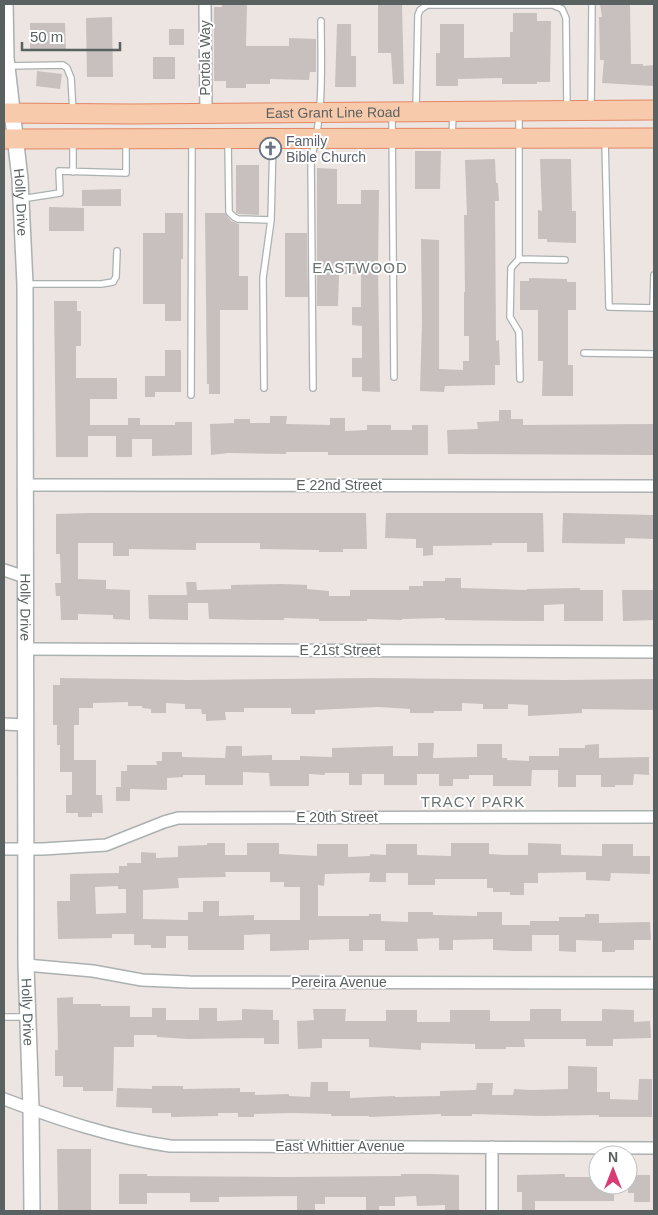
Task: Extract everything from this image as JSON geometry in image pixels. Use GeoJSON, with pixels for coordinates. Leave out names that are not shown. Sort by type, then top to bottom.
{"type":"FeatureCollection","features":[{"type":"Feature","properties":{"kind":"main road","name":"East Grant Line Road"},"geometry":{"type":"LineString","coordinates":[[8,113],[654,110]]}},
{"type":"Feature","properties":{"kind":"main road","name":"East Grant Line Road"},"geometry":{"type":"LineString","coordinates":[[10,139],[654,138]]}},
{"type":"Feature","properties":{"kind":"street","name":"Holly Drive"},"geometry":{"type":"LineString","coordinates":[[5,4],[8,113],[10,139],[21,199],[24,284],[26,966],[32,1211]]}},
{"type":"Feature","properties":{"kind":"street","name":"Portola Way"},"geometry":{"type":"LineString","coordinates":[[205,4],[206,113]]}},
{"type":"Feature","properties":{"kind":"street","name":"E 22nd Street"},"geometry":{"type":"LineString","coordinates":[[25,485],[654,486]]}},
{"type":"Feature","properties":{"kind":"street"},"geometry":{"type":"LineString","coordinates":[[4,570],[25,577]]}},
{"type":"Feature","properties":{"kind":"street","name":"E 21st Street"},"geometry":{"type":"LineString","coordinates":[[25,648],[654,652]]}},
{"type":"Feature","properties":{"kind":"street"},"geometry":{"type":"LineString","coordinates":[[4,724],[25,724]]}},
{"type":"Feature","properties":{"kind":"street","name":"E 20th Street"},"geometry":{"type":"LineString","coordinates":[[4,849],[106,845],[178,818],[654,817]]}},
{"type":"Feature","properties":{"kind":"street","name":"Pereira Avenue"},"geometry":{"type":"LineString","coordinates":[[26,966],[93,971],[142,980],[190,982],[654,983]]}},
{"type":"Feature","properties":{"kind":"street","name":"East Whittier Avenue"},"geometry":{"type":"LineString","coordinates":[[4,1099],[135,1141],[170,1146],[654,1148]]}},
{"type":"Feature","properties":{"kind":"street"},"geometry":{"type":"LineString","coordinates":[[492,1146],[492,1211]]}},
{"type":"Feature","properties":{"kind":"lane"},"geometry":{"type":"LineString","coordinates":[[416,111],[418,15],[420,10],[427,5],[470,4],[553,5],[562,9],[566,18],[567,111]]}},
{"type":"Feature","properties":{"kind":"lane"},"geometry":{"type":"LineString","coordinates":[[591,110],[592,4]]}},
{"type":"Feature","properties":{"kind":"lane"},"geometry":{"type":"LineString","coordinates":[[313,388],[311,159],[317,138],[321,88],[321,22]]}},
{"type":"Feature","properties":{"kind":"lane"},"geometry":{"type":"LineString","coordinates":[[7,66],[63,65],[67,68],[71,78],[73,113]]}},
{"type":"Feature","properties":{"kind":"lane"},"geometry":{"type":"LineString","coordinates":[[392,111],[394,377]]}},
{"type":"Feature","properties":{"kind":"lane"},"geometry":{"type":"LineString","coordinates":[[452,138],[453,111]]}},
{"type":"Feature","properties":{"kind":"lane"},"geometry":{"type":"LineString","coordinates":[[519,111],[519,259],[511,268],[510,317],[518,332],[520,379]]}},
{"type":"Feature","properties":{"kind":"lane"},"geometry":{"type":"LineString","coordinates":[[264,388],[263,278],[271,220],[273,138]]}},
{"type":"Feature","properties":{"kind":"lane"},"geometry":{"type":"LineString","coordinates":[[605,138],[609,307],[654,308],[654,275]]}},
{"type":"Feature","properties":{"kind":"lane"},"geometry":{"type":"LineString","coordinates":[[73,139],[73,172]]}},
{"type":"Feature","properties":{"kind":"lane"},"geometry":{"type":"LineString","coordinates":[[21,199],[60,193],[58,172],[126,173],[126,139]]}},
{"type":"Feature","properties":{"kind":"lane"},"geometry":{"type":"LineString","coordinates":[[191,395],[192,139]]}},
{"type":"Feature","properties":{"kind":"lane"},"geometry":{"type":"LineString","coordinates":[[228,139],[230,212],[238,219],[271,220]]}},
{"type":"Feature","properties":{"kind":"lane"},"geometry":{"type":"LineString","coordinates":[[24,284],[101,284],[112,282],[116,277],[118,251]]}},
{"type":"Feature","properties":{"kind":"lane"},"geometry":{"type":"LineString","coordinates":[[519,259],[565,260]]}},
{"type":"Feature","properties":{"kind":"lane"},"geometry":{"type":"LineString","coordinates":[[584,353],[654,354]]}},
{"type":"Feature","properties":{"kind":"lane"},"geometry":{"type":"LineString","coordinates":[[4,1017],[28,1017]]}},
{"type":"Feature","properties":{"kind":"building"},"geometry":{"type":"Polygon","coordinates":[[[222,4],[247,4],[246,46],[289,46],[289,38],[316,39],[316,72],[310,72],[309,80],[270,79],[270,84],[246,84],[246,88],[226,88],[226,81],[214,81],[214,7],[222,7],[222,4]]]}},
{"type":"Feature","properties":{"kind":"building"},"geometry":{"type":"Polygon","coordinates":[[[378,4],[402,4],[404,84],[393,84],[391,53],[378,53],[378,4]]]}},
{"type":"Feature","properties":{"kind":"building"},"geometry":{"type":"Polygon","coordinates":[[[600,4],[630,4],[631,64],[654,65],[654,86],[602,83],[604,60],[600,60],[599,17],[602,17],[600,4]]]}},
{"type":"Feature","properties":{"kind":"building"},"geometry":{"type":"Polygon","coordinates":[[[513,13],[537,13],[537,21],[551,21],[550,82],[502,84],[502,78],[458,79],[458,86],[436,86],[436,53],[440,53],[440,24],[464,24],[464,58],[510,57],[510,32],[513,32],[513,13]]]}},
{"type":"Feature","properties":{"kind":"building"},"geometry":{"type":"Polygon","coordinates":[[[112,17],[113,77],[87,77],[86,18],[112,17]]]}},
{"type":"Feature","properties":{"kind":"building"},"geometry":{"type":"Polygon","coordinates":[[[30,23],[65,23],[66,51],[30,51],[30,23]]]}},
{"type":"Feature","properties":{"kind":"building"},"geometry":{"type":"Polygon","coordinates":[[[337,24],[351,24],[351,56],[356,56],[356,87],[335,87],[337,24]]]}},
{"type":"Feature","properties":{"kind":"building"},"geometry":{"type":"Polygon","coordinates":[[[169,29],[184,29],[184,45],[169,45],[169,29]]]}},
{"type":"Feature","properties":{"kind":"building"},"geometry":{"type":"Polygon","coordinates":[[[153,57],[175,57],[175,79],[153,79],[153,57]]]}},
{"type":"Feature","properties":{"kind":"building"},"geometry":{"type":"Polygon","coordinates":[[[37,71],[62,74],[60,89],[36,86],[37,71]]]}},
{"type":"Feature","properties":{"kind":"building"},"geometry":{"type":"Polygon","coordinates":[[[415,151],[441,151],[440,189],[415,189],[415,151]]]}},
{"type":"Feature","properties":{"kind":"building"},"geometry":{"type":"Polygon","coordinates":[[[495,159],[499,201],[495,201],[496,341],[499,340],[500,365],[495,365],[495,385],[445,386],[444,392],[420,391],[422,322],[421,239],[439,240],[439,369],[463,370],[463,361],[469,361],[469,336],[464,336],[464,215],[467,215],[465,160],[495,159]]]}},
{"type":"Feature","properties":{"kind":"building"},"geometry":{"type":"Polygon","coordinates":[[[540,159],[571,159],[572,211],[576,211],[576,243],[547,242],[547,239],[538,239],[538,210],[542,211],[540,159]]]}},
{"type":"Feature","properties":{"kind":"building"},"geometry":{"type":"Polygon","coordinates":[[[236,165],[259,165],[259,215],[236,213],[236,165]]]}},
{"type":"Feature","properties":{"kind":"building"},"geometry":{"type":"Polygon","coordinates":[[[317,168],[337,169],[337,204],[361,204],[361,190],[379,190],[380,392],[362,391],[362,377],[352,377],[352,358],[362,358],[362,326],[352,325],[352,307],[361,307],[361,274],[339,274],[338,306],[317,306],[317,168]]]}},
{"type":"Feature","properties":{"kind":"building"},"geometry":{"type":"Polygon","coordinates":[[[121,189],[121,206],[82,206],[82,190],[121,189]]]}},
{"type":"Feature","properties":{"kind":"building"},"geometry":{"type":"Polygon","coordinates":[[[49,207],[84,208],[84,231],[49,231],[49,207]]]}},
{"type":"Feature","properties":{"kind":"building"},"geometry":{"type":"Polygon","coordinates":[[[165,213],[183,213],[181,321],[165,321],[165,304],[143,304],[143,233],[165,233],[165,213]]]}},
{"type":"Feature","properties":{"kind":"building"},"geometry":{"type":"Polygon","coordinates":[[[205,213],[225,213],[231,221],[239,224],[239,276],[248,276],[248,310],[220,310],[220,394],[209,394],[209,384],[207,384],[205,213]]]}},
{"type":"Feature","properties":{"kind":"building"},"geometry":{"type":"Polygon","coordinates":[[[285,233],[307,233],[308,297],[285,297],[285,233]]]}},
{"type":"Feature","properties":{"kind":"building"},"geometry":{"type":"Polygon","coordinates":[[[529,278],[567,279],[567,282],[576,282],[576,310],[568,310],[568,365],[573,365],[573,396],[542,396],[543,361],[538,361],[538,310],[520,310],[520,281],[529,281],[529,278]]]}},
{"type":"Feature","properties":{"kind":"building"},"geometry":{"type":"Polygon","coordinates":[[[54,301],[77,301],[77,311],[81,311],[81,346],[76,346],[76,378],[117,378],[117,399],[90,399],[90,425],[128,425],[128,418],[140,418],[140,425],[175,425],[175,422],[192,422],[192,455],[152,456],[152,439],[132,439],[132,457],[116,457],[116,436],[88,436],[88,457],[56,457],[54,301]]]}},
{"type":"Feature","properties":{"kind":"building"},"geometry":{"type":"Polygon","coordinates":[[[165,350],[181,350],[181,392],[155,392],[155,397],[145,397],[145,376],[165,376],[165,350]]]}},
{"type":"Feature","properties":{"kind":"building"},"geometry":{"type":"Polygon","coordinates":[[[499,410],[511,410],[511,419],[523,419],[523,425],[654,424],[654,455],[448,454],[447,430],[478,429],[477,422],[499,421],[499,410]]]}},
{"type":"Feature","properties":{"kind":"building"},"geometry":{"type":"Polygon","coordinates":[[[270,416],[287,416],[286,424],[330,425],[330,418],[345,418],[345,431],[367,430],[367,425],[391,425],[391,430],[412,430],[412,425],[428,425],[428,455],[328,455],[328,452],[286,452],[286,454],[228,453],[211,455],[210,424],[234,423],[234,419],[250,419],[250,423],[270,423],[270,416]]]}},
{"type":"Feature","properties":{"kind":"building"},"geometry":{"type":"Polygon","coordinates":[[[366,513],[367,549],[319,552],[319,550],[260,549],[260,543],[196,543],[196,550],[129,549],[129,556],[113,556],[113,543],[78,543],[78,579],[106,580],[106,589],[130,590],[130,620],[113,619],[113,615],[78,614],[78,620],[61,620],[60,596],[56,596],[55,583],[61,583],[60,554],[56,554],[56,514],[366,513]]]}},
{"type":"Feature","properties":{"kind":"building"},"geometry":{"type":"Polygon","coordinates":[[[386,513],[543,513],[544,552],[527,552],[527,543],[492,543],[492,545],[433,546],[433,555],[423,556],[423,548],[416,548],[416,539],[385,538],[386,513]]]}},
{"type":"Feature","properties":{"kind":"building"},"geometry":{"type":"Polygon","coordinates":[[[563,513],[654,515],[654,539],[625,538],[625,544],[562,543],[563,513]]]}},
{"type":"Feature","properties":{"kind":"building"},"geometry":{"type":"Polygon","coordinates":[[[445,578],[461,578],[461,588],[527,590],[580,588],[580,590],[603,590],[603,621],[564,621],[564,604],[544,605],[544,621],[445,620],[445,618],[367,619],[367,621],[319,621],[319,619],[284,618],[284,620],[209,619],[208,603],[188,603],[188,620],[149,619],[148,595],[187,595],[186,582],[196,582],[197,590],[231,589],[231,585],[307,585],[307,589],[329,591],[329,596],[350,596],[350,590],[409,590],[409,586],[423,586],[423,581],[445,581],[445,578]]]}},
{"type":"Feature","properties":{"kind":"building"},"geometry":{"type":"Polygon","coordinates":[[[622,590],[654,590],[654,620],[623,621],[622,590]]]}},
{"type":"Feature","properties":{"kind":"building"},"geometry":{"type":"Polygon","coordinates":[[[60,678],[189,680],[371,678],[654,679],[654,710],[582,709],[582,713],[528,716],[528,705],[508,704],[508,709],[483,709],[483,704],[462,703],[462,711],[434,711],[434,713],[410,713],[410,709],[378,707],[315,710],[315,714],[291,714],[291,708],[244,708],[244,712],[225,712],[226,720],[206,721],[206,714],[202,714],[201,709],[185,709],[185,704],[166,703],[166,713],[151,713],[151,709],[142,708],[142,706],[128,706],[128,702],[93,703],[93,708],[79,708],[79,725],[74,725],[74,760],[96,760],[96,795],[102,795],[103,813],[92,813],[92,817],[78,817],[78,813],[66,813],[66,795],[72,795],[72,772],[60,772],[60,745],[57,745],[57,725],[53,725],[53,685],[60,685],[60,678]]]}},
{"type":"Feature","properties":{"kind":"building"},"geometry":{"type":"Polygon","coordinates":[[[418,743],[434,743],[433,758],[477,757],[477,744],[502,744],[502,758],[529,761],[529,756],[559,756],[559,748],[585,748],[585,745],[599,744],[599,758],[649,757],[649,775],[634,774],[633,785],[601,787],[601,775],[576,775],[576,787],[558,787],[558,770],[532,770],[531,786],[493,786],[493,775],[469,775],[469,779],[453,779],[453,786],[439,786],[439,774],[417,774],[417,785],[384,785],[384,774],[362,774],[362,785],[349,785],[349,773],[325,773],[325,775],[309,774],[309,786],[270,786],[269,773],[243,772],[243,785],[205,785],[205,775],[183,775],[183,777],[167,778],[167,790],[130,789],[130,801],[116,801],[116,787],[121,787],[121,771],[127,771],[127,765],[157,765],[156,761],[162,761],[162,752],[182,752],[182,757],[225,758],[226,746],[242,746],[242,756],[272,755],[272,760],[300,760],[300,756],[332,757],[332,748],[393,746],[393,756],[418,756],[418,743]]]}},
{"type":"Feature","properties":{"kind":"building"},"geometry":{"type":"Polygon","coordinates":[[[207,843],[225,843],[225,855],[247,855],[247,843],[279,843],[279,854],[317,856],[317,844],[348,844],[348,857],[370,856],[370,854],[386,855],[386,844],[417,844],[417,855],[451,856],[451,843],[489,843],[489,854],[506,855],[528,855],[528,843],[561,844],[561,855],[602,856],[602,844],[633,844],[633,856],[650,856],[650,874],[611,873],[610,881],[586,880],[586,872],[538,873],[538,883],[524,883],[524,895],[510,895],[510,892],[493,892],[493,888],[487,888],[487,879],[435,879],[435,885],[408,885],[408,873],[386,873],[386,882],[369,882],[370,873],[325,874],[324,886],[318,885],[318,916],[369,916],[369,914],[381,914],[381,921],[408,922],[408,912],[433,912],[433,915],[477,916],[477,912],[502,912],[502,925],[530,925],[530,921],[559,921],[559,917],[585,917],[585,914],[599,914],[599,923],[650,922],[651,940],[634,940],[634,950],[602,952],[602,941],[576,940],[576,952],[559,951],[559,935],[532,935],[532,951],[493,950],[493,939],[453,940],[453,950],[439,950],[439,938],[417,939],[418,951],[385,951],[385,940],[363,940],[363,951],[349,951],[349,939],[309,940],[309,950],[270,951],[270,934],[244,935],[244,950],[188,950],[188,936],[166,936],[166,948],[151,948],[151,945],[134,945],[134,934],[112,934],[112,938],[58,939],[57,901],[70,901],[70,874],[119,873],[119,866],[127,866],[127,863],[141,863],[141,852],[156,853],[156,858],[178,857],[178,846],[207,845],[207,843]],[[225,872],[226,877],[178,878],[179,888],[143,890],[143,919],[188,920],[188,912],[203,912],[203,901],[219,901],[219,916],[254,915],[254,920],[300,920],[300,887],[284,887],[284,882],[270,882],[270,872],[225,872]],[[118,886],[95,887],[96,914],[126,913],[126,889],[118,889],[118,886]]]}},
{"type":"Feature","properties":{"kind":"building"},"geometry":{"type":"Polygon","coordinates":[[[73,997],[73,1004],[130,1006],[130,1017],[152,1017],[152,1008],[166,1008],[166,1020],[199,1020],[199,1008],[217,1008],[217,1021],[242,1020],[242,1009],[273,1010],[273,1020],[279,1020],[279,1044],[264,1044],[264,1038],[188,1039],[157,1037],[157,1035],[134,1035],[134,1047],[114,1047],[113,1091],[83,1091],[83,1087],[63,1087],[63,1076],[55,1076],[55,1050],[58,1050],[57,998],[73,997]]]}},
{"type":"Feature","properties":{"kind":"building"},"geometry":{"type":"Polygon","coordinates":[[[313,1009],[346,1009],[345,1021],[386,1021],[386,1010],[417,1010],[417,1022],[450,1022],[450,1010],[490,1010],[490,1021],[530,1021],[530,1009],[561,1009],[561,1021],[602,1021],[602,1009],[634,1010],[634,1022],[650,1021],[651,1038],[613,1039],[613,1046],[586,1046],[586,1039],[524,1039],[525,1047],[506,1047],[506,1049],[475,1049],[475,1044],[421,1043],[421,1050],[369,1047],[369,1039],[322,1039],[322,1048],[298,1049],[297,1021],[314,1020],[313,1009]]]}},
{"type":"Feature","properties":{"kind":"building"},"geometry":{"type":"Polygon","coordinates":[[[568,1066],[597,1067],[597,1092],[610,1092],[610,1099],[638,1100],[639,1079],[652,1079],[652,1117],[472,1114],[472,1116],[441,1116],[441,1114],[369,1117],[293,1113],[254,1114],[254,1117],[238,1117],[238,1113],[218,1113],[218,1116],[171,1117],[171,1113],[152,1113],[152,1108],[116,1107],[117,1088],[152,1089],[152,1086],[183,1086],[183,1089],[240,1088],[240,1092],[255,1092],[255,1095],[289,1094],[289,1096],[310,1097],[311,1082],[328,1082],[328,1091],[350,1091],[350,1098],[440,1096],[440,1091],[476,1090],[477,1083],[493,1083],[492,1095],[513,1095],[514,1089],[568,1089],[568,1066]]]}},
{"type":"Feature","properties":{"kind":"building"},"geometry":{"type":"Polygon","coordinates":[[[57,1149],[91,1149],[91,1211],[58,1211],[57,1149]]]}},
{"type":"Feature","properties":{"kind":"building"},"geometry":{"type":"Polygon","coordinates":[[[119,1174],[147,1174],[147,1176],[289,1177],[401,1176],[401,1174],[459,1175],[459,1211],[445,1211],[445,1205],[417,1206],[416,1196],[395,1197],[395,1206],[379,1206],[379,1211],[366,1211],[366,1197],[325,1197],[325,1204],[315,1204],[315,1211],[297,1211],[297,1196],[219,1197],[219,1202],[190,1202],[190,1193],[147,1193],[147,1204],[119,1204],[119,1174]]]}},
{"type":"Feature","properties":{"kind":"building"},"geometry":{"type":"Polygon","coordinates":[[[565,1174],[565,1177],[588,1177],[588,1195],[614,1195],[614,1201],[535,1201],[535,1211],[522,1211],[522,1192],[517,1192],[517,1175],[565,1174]]]}},
{"type":"Feature","properties":{"kind":"building"},"geometry":{"type":"Polygon","coordinates":[[[638,1175],[650,1175],[650,1202],[634,1202],[634,1195],[638,1195],[638,1175]]]}},
{"type":"Feature","properties":{"kind":"place","name":"Family Bible Church"},"geometry":{"type":"Point","coordinates":[270,149]}},
{"type":"Feature","properties":{"kind":"district","name":"EASTWOOD"},"geometry":{"type":"Point","coordinates":[360,268]}},
{"type":"Feature","properties":{"kind":"district","name":"TRACY PARK"},"geometry":{"type":"Point","coordinates":[473,802]}}]}
